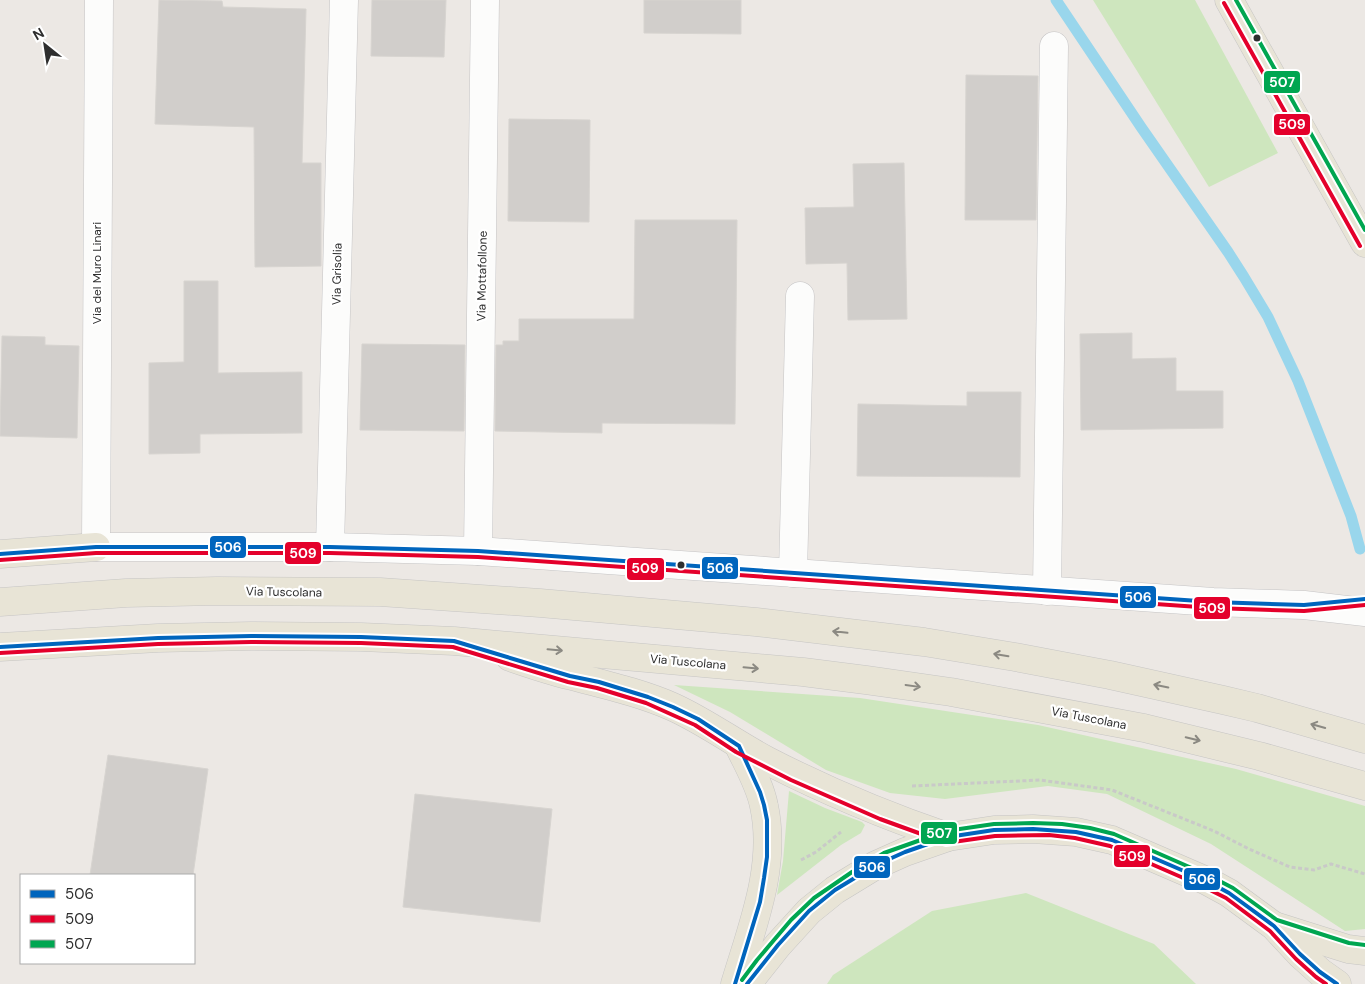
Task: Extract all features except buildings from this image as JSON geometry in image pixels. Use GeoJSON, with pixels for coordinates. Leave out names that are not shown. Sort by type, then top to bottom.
{"type":"FeatureCollection","features":[{"type":"Feature","properties":{"kind":"main road"},"geometry":{"type":"LineString","coordinates":[[1228,0],[1365,243]]}},
{"type":"Feature","properties":{"kind":"main road"},"geometry":{"type":"LineString","coordinates":[[0,554],[96,547]]}},
{"type":"Feature","properties":{"kind":"main road","name":"Via Tuscolana"},"geometry":{"type":"LineString","coordinates":[[0,602],[144,592],[380,592],[531,602],[756,622],[924,642],[1110,675],[1257,708],[1365,739]]}},
{"type":"Feature","properties":{"kind":"main road","name":"Via Tuscolana"},"geometry":{"type":"LineString","coordinates":[[0,647],[158,638],[251,636],[361,637],[454,641],[803,672],[951,692],[1144,728],[1268,758],[1365,786]]}},
{"type":"Feature","properties":{"kind":"main road"},"geometry":{"type":"LineString","coordinates":[[454,641],[648,697],[698,719],[739,746],[817,785],[891,816],[948,837]]}},
{"type":"Feature","properties":{"kind":"main road"},"geometry":{"type":"LineString","coordinates":[[735,984],[760,902],[766,864],[767,837],[767,820],[764,804],[739,746]]}},
{"type":"Feature","properties":{"kind":"main road"},"geometry":{"type":"LineString","coordinates":[[747,984],[795,925],[818,903],[860,874],[887,859],[948,837],[994,830],[1033,829],[1076,832],[1112,840],[1206,880],[1274,926],[1300,954],[1337,984]]}},
{"type":"Feature","properties":{"kind":"main road"},"geometry":{"type":"LineString","coordinates":[[1274,926],[1348,949],[1365,951]]}},
{"type":"Feature","properties":{"kind":"street","name":"Via del Muro Linari"},"geometry":{"type":"LineString","coordinates":[[96,547],[99,0]]}},
{"type":"Feature","properties":{"kind":"street","name":"Via Grisolia"},"geometry":{"type":"LineString","coordinates":[[330,548],[344,0]]}},
{"type":"Feature","properties":{"kind":"street","name":"Via Mottafollone"},"geometry":{"type":"LineString","coordinates":[[478,551],[485,0]]}},
{"type":"Feature","properties":{"kind":"street"},"geometry":{"type":"LineString","coordinates":[[1047,591],[1054,46]]}},
{"type":"Feature","properties":{"kind":"street"},"geometry":{"type":"LineString","coordinates":[[794,573],[800,296]]}},
{"type":"Feature","properties":{"kind":"street"},"geometry":{"type":"LineString","coordinates":[[96,547],[478,551],[1213,602],[1304,604],[1365,599]]}},
{"type":"Feature","properties":{"kind":"street"},"geometry":{"type":"LineString","coordinates":[[1304,604],[1365,612]]}},
{"type":"Feature","properties":{"kind":"green space"},"geometry":{"type":"Polygon","coordinates":[[[1093,0],[1195,0],[1278,153],[1209,187],[1093,0]]]}},
{"type":"Feature","properties":{"kind":"green space"},"geometry":{"type":"Polygon","coordinates":[[[674,685],[860,698],[1038,725],[1236,769],[1365,806],[1365,929],[1345,931],[1211,844],[1107,794],[1048,786],[945,799],[890,793],[826,770],[730,712],[674,685]]]}},
{"type":"Feature","properties":{"kind":"green space"},"geometry":{"type":"Polygon","coordinates":[[[789,791],[825,808],[862,822],[865,825],[861,833],[841,845],[777,895],[783,861],[789,791]]]}},
{"type":"Feature","properties":{"kind":"green space"},"geometry":{"type":"Polygon","coordinates":[[[1026,893],[1154,944],[1196,984],[827,984],[833,975],[932,911],[1026,893]]]}},
{"type":"Feature","properties":{"kind":"waterway"},"geometry":{"type":"LineString","coordinates":[[1056,0],[1228,252],[1268,317],[1298,381],[1351,516],[1360,549]]}},
{"type":"Feature","properties":{"kind":"transit line","name":"507"},"geometry":{"type":"LineString","coordinates":[[1236,0],[1365,230]]}},
{"type":"Feature","properties":{"kind":"transit line","name":"509"},"geometry":{"type":"LineString","coordinates":[[1224,3],[1360,246]]}},
{"type":"Feature","properties":{"kind":"transit line","name":"506"},"geometry":{"type":"LineString","coordinates":[[0,554],[96,547],[330,547],[478,551],[1213,602],[1304,605],[1365,599]]}},
{"type":"Feature","properties":{"kind":"transit line","name":"509"},"geometry":{"type":"LineString","coordinates":[[0,560],[96,553],[330,553],[478,557],[1213,608],[1304,611],[1365,605]]}},
{"type":"Feature","properties":{"kind":"transit line","name":"506"},"geometry":{"type":"LineString","coordinates":[[0,647],[158,638],[251,636],[361,637],[454,641],[570,676],[599,682],[673,707],[698,719],[739,746],[764,805],[767,820],[767,857],[764,878],[760,902],[735,984]]}},
{"type":"Feature","properties":{"kind":"transit line","name":"509"},"geometry":{"type":"LineString","coordinates":[[0,653],[158,644],[251,642],[361,643],[453,647],[568,682],[597,688],[646,703],[695,725],[736,752],[791,780],[880,819],[946,843],[995,836],[1049,835],[1075,838],[1110,846],[1226,898],[1270,931],[1296,959],[1326,984]]}},
{"type":"Feature","properties":{"kind":"transit line","name":"507"},"geometry":{"type":"LineString","coordinates":[[742,980],[791,920],[814,898],[852,872],[884,853],[946,831],[994,824],[1062,824],[1114,834],[1233,888],[1277,920],[1349,943],[1365,945]]}},
{"type":"Feature","properties":{"kind":"transit line","name":"506"},"geometry":{"type":"LineString","coordinates":[[747,984],[778,945],[809,911],[835,890],[876,865],[905,852],[948,837],[994,830],[1033,829],[1076,832],[1112,840],[1207,881],[1229,893],[1274,926],[1300,954],[1337,984]]}}]}
